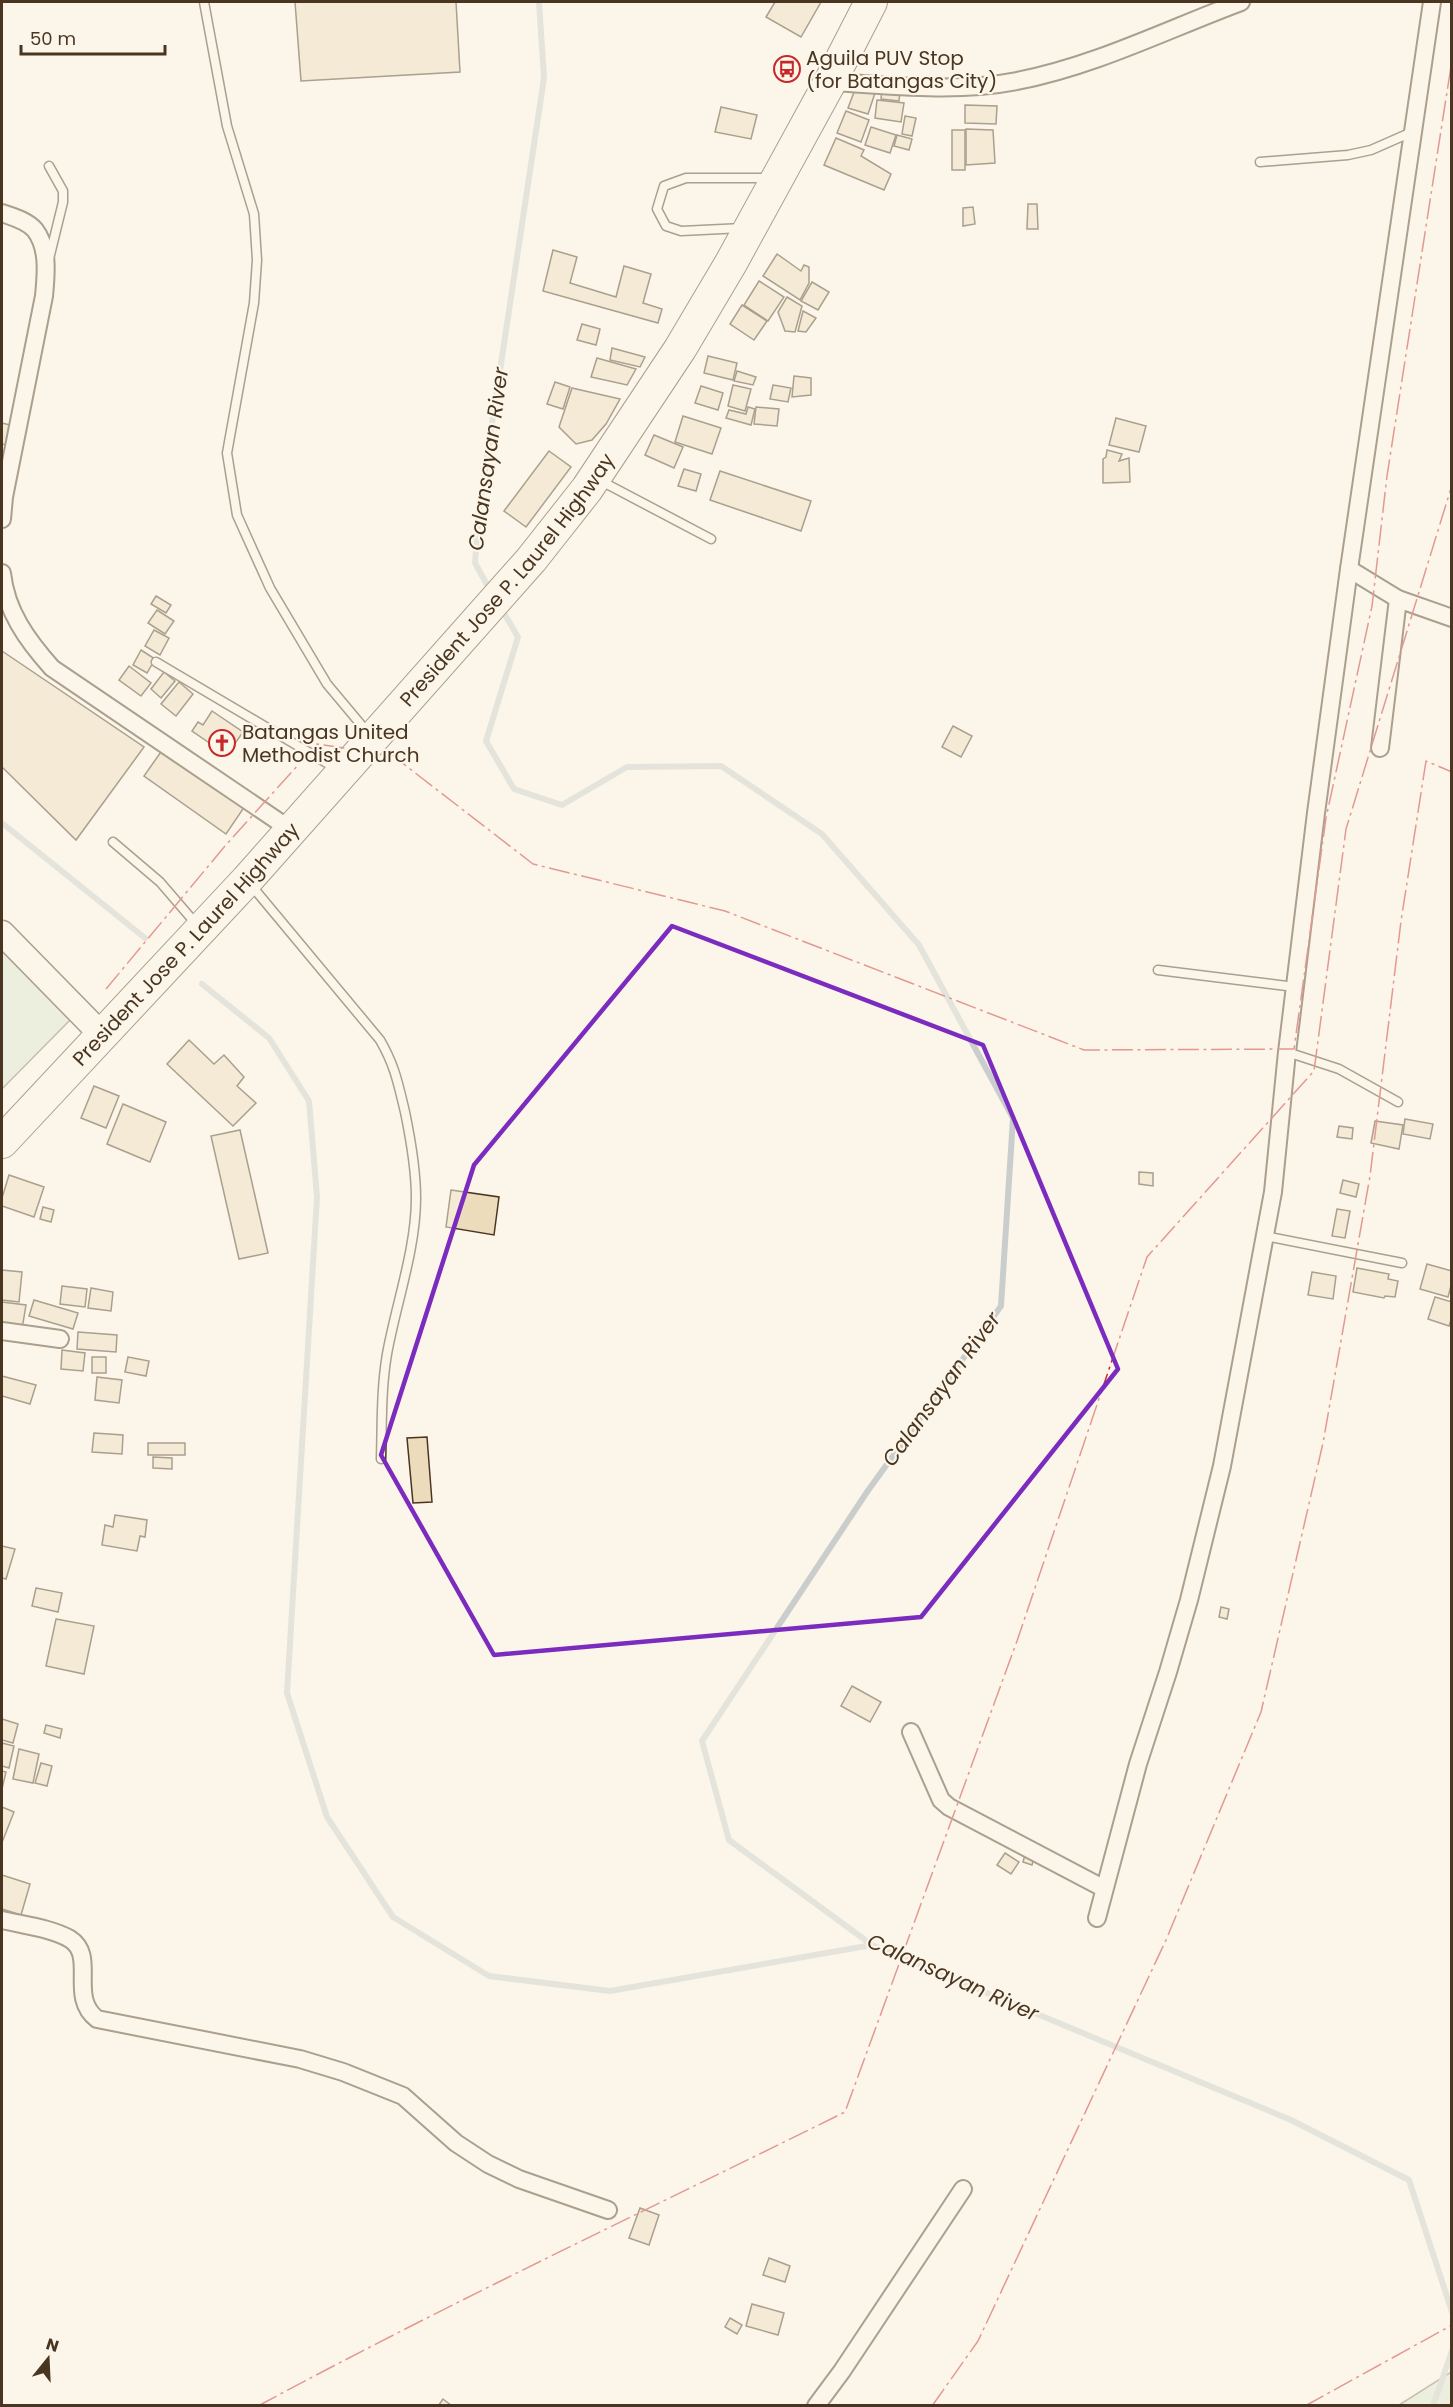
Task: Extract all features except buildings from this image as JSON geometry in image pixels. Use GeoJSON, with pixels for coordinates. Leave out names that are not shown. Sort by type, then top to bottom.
{"type":"FeatureCollection","features":[{"type":"Feature","properties":{"kind":"highway","name":"President Jose P. Laurel Highway"},"geometry":{"type":"LineString","coordinates":[[2,1142],[247,880],[531,560],[595,478],[680,349],[751,227],[871,2]]}},
{"type":"Feature","properties":{"kind":"street"},"geometry":{"type":"LineString","coordinates":[[830,82],[953,87],[1017,81],[1079,65],[1241,2]]}},
{"type":"Feature","properties":{"kind":"street"},"geometry":{"type":"LineString","coordinates":[[1097,1918],[1103,1888],[1138,1764],[1171,1662],[1222,1466],[1273,1192],[1287,1052],[1349,569],[1432,2]]}},
{"type":"Feature","properties":{"kind":"street"},"geometry":{"type":"LineString","coordinates":[[2,213],[22,220],[36,231],[47,268],[44,296],[4,496],[2,519]]}},
{"type":"Feature","properties":{"kind":"street"},"geometry":{"type":"LineString","coordinates":[[1349,569],[1398,599],[1452,618]]}},
{"type":"Feature","properties":{"kind":"street"},"geometry":{"type":"LineString","coordinates":[[2,573],[3,588],[25,638],[52,668],[291,830]]}},
{"type":"Feature","properties":{"kind":"street"},"geometry":{"type":"LineString","coordinates":[[1380,748],[1398,599]]}},
{"type":"Feature","properties":{"kind":"street"},"geometry":{"type":"LineString","coordinates":[[2,933],[101,1034]]}},
{"type":"Feature","properties":{"kind":"street"},"geometry":{"type":"LineString","coordinates":[[2,1330],[60,1339]]}},
{"type":"Feature","properties":{"kind":"street"},"geometry":{"type":"LineString","coordinates":[[911,1732],[940,1800],[949,1807],[1103,1888]]}},
{"type":"Feature","properties":{"kind":"street"},"geometry":{"type":"LineString","coordinates":[[2,1920],[58,1935],[75,1943],[82,1957],[84,2003],[98,2019],[300,2059],[343,2072],[402,2096],[456,2143],[488,2164],[519,2179],[608,2210]]}},
{"type":"Feature","properties":{"kind":"street"},"geometry":{"type":"LineString","coordinates":[[816,2406],[842,2371],[963,2189]]}},
{"type":"Feature","properties":{"kind":"lane"},"geometry":{"type":"LineString","coordinates":[[204,2],[227,126],[254,214],[257,260],[254,303],[227,453],[237,515],[270,588],[327,684],[372,738]]}},
{"type":"Feature","properties":{"kind":"lane"},"geometry":{"type":"LineString","coordinates":[[1260,162],[1348,155],[1371,150],[1413,132]]}},
{"type":"Feature","properties":{"kind":"lane"},"geometry":{"type":"LineString","coordinates":[[47,268],[63,202],[63,191],[49,166]]}},
{"type":"Feature","properties":{"kind":"lane"},"geometry":{"type":"LineString","coordinates":[[751,227],[681,231],[666,226],[657,209],[664,186],[686,178],[778,177]]}},
{"type":"Feature","properties":{"kind":"lane"},"geometry":{"type":"LineString","coordinates":[[595,478],[711,539]]}},
{"type":"Feature","properties":{"kind":"lane"},"geometry":{"type":"LineString","coordinates":[[156,662],[342,772]]}},
{"type":"Feature","properties":{"kind":"lane"},"geometry":{"type":"LineString","coordinates":[[113,842],[160,882],[201,930]]}},
{"type":"Feature","properties":{"kind":"lane"},"geometry":{"type":"LineString","coordinates":[[247,880],[380,1040],[393,1062],[415,1164],[416,1199],[414,1226],[386,1366],[381,1459]]}},
{"type":"Feature","properties":{"kind":"lane"},"geometry":{"type":"LineString","coordinates":[[1158,970],[1295,987]]}},
{"type":"Feature","properties":{"kind":"lane"},"geometry":{"type":"LineString","coordinates":[[1287,1052],[1339,1070],[1398,1102]]}},
{"type":"Feature","properties":{"kind":"lane"},"geometry":{"type":"LineString","coordinates":[[1265,1236],[1402,1263]]}},
{"type":"Feature","properties":{"kind":"highlighted area"},"geometry":{"type":"Polygon","coordinates":[[[672,926],[983,1045],[1118,1369],[921,1617],[494,1655],[381,1455],[474,1165],[672,926]]]}},
{"type":"Feature","properties":{"kind":"green space"},"geometry":{"type":"Polygon","coordinates":[[[2,947],[74,1016],[2,1089],[2,947]]]}},
{"type":"Feature","properties":{"kind":"green space"},"geometry":{"type":"Polygon","coordinates":[[[1451,2372],[1451,2405],[1399,2405],[1451,2372]]]}},
{"type":"Feature","properties":{"kind":"waterway","name":"Calansayan River"},"geometry":{"type":"LineString","coordinates":[[491,592],[475,563],[479,510],[544,78],[539,2]]}},
{"type":"Feature","properties":{"kind":"waterway","name":"Calansayan River"},"geometry":{"type":"LineString","coordinates":[[501,608],[518,637],[486,741],[514,789],[562,805],[627,767],[721,766],[822,834],[919,945],[1013,1118],[1001,1306],[867,1492],[702,1741],[729,1840],[872,1945],[1291,2120],[1409,2180],[1452,2312]]}},
{"type":"Feature","properties":{"kind":"waterway"},"geometry":{"type":"LineString","coordinates":[[2,823],[145,938]]}},
{"type":"Feature","properties":{"kind":"waterway"},"geometry":{"type":"LineString","coordinates":[[202,984],[269,1038],[309,1101],[317,1197],[287,1693],[327,1817],[393,1917],[489,1976],[610,1991],[872,1945]]}},
{"type":"Feature","properties":{"kind":"waterway","name":"Calansayan River"},"geometry":{"type":"LineString","coordinates":[[1433,2406],[1452,2351]]}},
{"type":"Feature","properties":{"kind":"power"},"geometry":{"type":"LineString","coordinates":[[106,989],[225,846],[317,744],[392,755],[533,864],[725,911],[1084,1050],[1294,1049],[1326,818],[1372,606],[1387,476],[1452,60]]}},
{"type":"Feature","properties":{"kind":"power"},"geometry":{"type":"LineString","coordinates":[[258,2406],[477,2293],[845,2112],[1017,1641],[1147,1257],[1314,1071],[1346,829],[1452,485]]}},
{"type":"Feature","properties":{"kind":"power"},"geometry":{"type":"LineString","coordinates":[[932,2406],[978,2341],[1166,1940],[1261,1712],[1323,1443],[1370,1176],[1401,921],[1426,761],[1452,772]]}},
{"type":"Feature","properties":{"kind":"power"},"geometry":{"type":"LineString","coordinates":[[1305,2406],[1452,2325]]}},
{"type":"Feature","properties":{"kind":"place","name":"Aguila PUV Stop (for Batangas City)"},"geometry":{"type":"Point","coordinates":[787,69]}},
{"type":"Feature","properties":{"kind":"place","name":"Batangas United Methodist Church"},"geometry":{"type":"Point","coordinates":[222,743]}}]}
